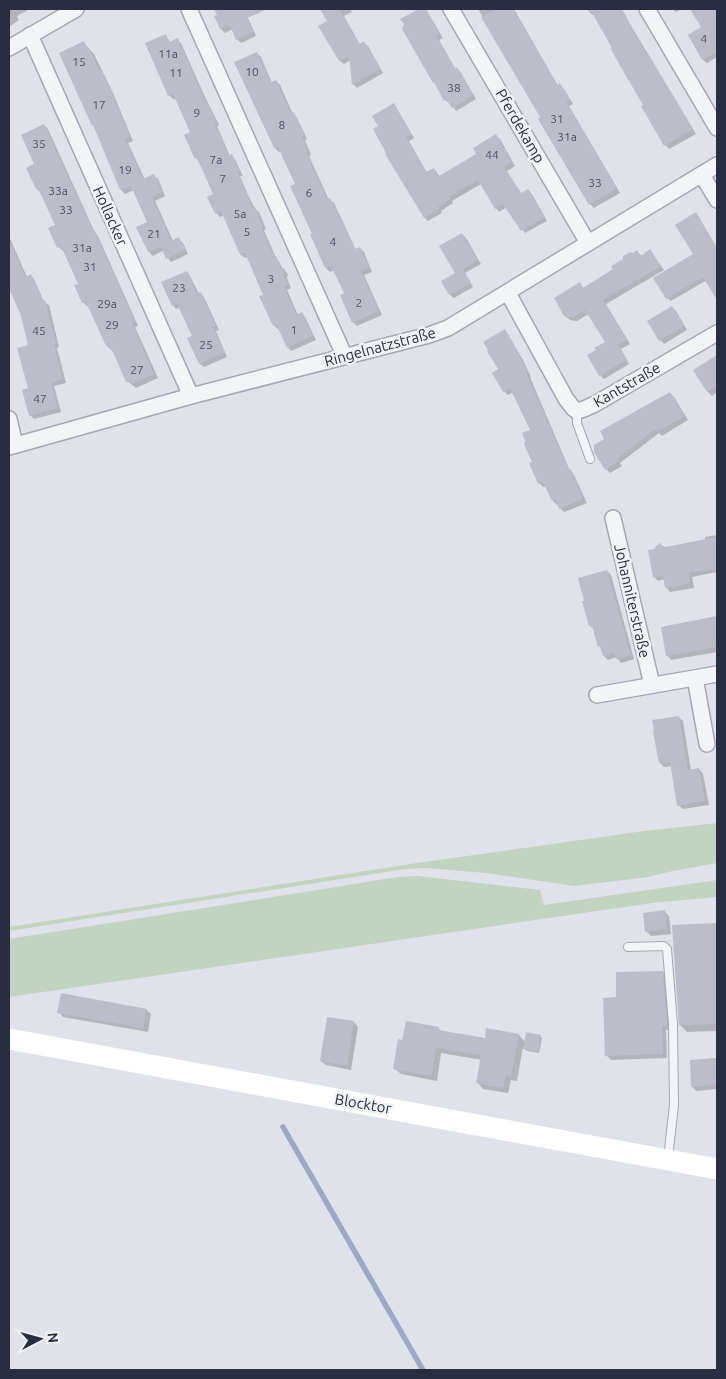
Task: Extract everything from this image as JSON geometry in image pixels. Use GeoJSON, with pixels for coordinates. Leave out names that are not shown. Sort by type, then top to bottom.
{"type":"FeatureCollection","features":[{"type":"Feature","properties":{"kind":"main road","name":"Blocktor"},"geometry":{"type":"LineString","coordinates":[[9,1039],[717,1169]]}},
{"type":"Feature","properties":{"kind":"street"},"geometry":{"type":"LineString","coordinates":[[9,48],[76,9]]}},
{"type":"Feature","properties":{"kind":"street"},"geometry":{"type":"LineString","coordinates":[[189,9],[345,357]]}},
{"type":"Feature","properties":{"kind":"street","name":"Pferdekamp"},"geometry":{"type":"LineString","coordinates":[[451,9],[588,243]]}},
{"type":"Feature","properties":{"kind":"street"},"geometry":{"type":"LineString","coordinates":[[647,9],[717,128]]}},
{"type":"Feature","properties":{"kind":"street","name":"Hollacker"},"geometry":{"type":"LineString","coordinates":[[30,35],[191,396]]}},
{"type":"Feature","properties":{"kind":"street","name":"Ringelnatzstraße"},"geometry":{"type":"LineString","coordinates":[[12,446],[191,396],[429,336],[448,328],[508,293],[717,166]]}},
{"type":"Feature","properties":{"kind":"street"},"geometry":{"type":"LineString","coordinates":[[702,175],[717,200]]}},
{"type":"Feature","properties":{"kind":"street","name":"Kantstraße"},"geometry":{"type":"LineString","coordinates":[[508,293],[566,399],[577,411],[595,404],[717,333]]}},
{"type":"Feature","properties":{"kind":"street"},"geometry":{"type":"LineString","coordinates":[[9,419],[12,446]]}},
{"type":"Feature","properties":{"kind":"street","name":"Johanniterstraße"},"geometry":{"type":"LineString","coordinates":[[613,518],[652,685]]}},
{"type":"Feature","properties":{"kind":"street"},"geometry":{"type":"LineString","coordinates":[[597,695],[717,674]]}},
{"type":"Feature","properties":{"kind":"street"},"geometry":{"type":"LineString","coordinates":[[695,678],[707,744]]}},
{"type":"Feature","properties":{"kind":"lane"},"geometry":{"type":"LineString","coordinates":[[577,411],[578,423],[590,459]]}},
{"type":"Feature","properties":{"kind":"lane"},"geometry":{"type":"LineString","coordinates":[[628,947],[664,946],[667,949],[673,1024],[674,1104],[668,1160]]}},
{"type":"Feature","properties":{"kind":"green space"},"geometry":{"type":"Polygon","coordinates":[[[717,823],[717,863],[649,877],[574,886],[486,873],[425,868],[405,869],[9,931],[9,927],[410,864],[644,831],[717,823]]]}},
{"type":"Feature","properties":{"kind":"green space"},"geometry":{"type":"Polygon","coordinates":[[[418,876],[540,890],[544,905],[717,880],[717,897],[652,903],[9,997],[9,939],[398,877],[418,876]]]}},
{"type":"Feature","properties":{"kind":"building"},"geometry":{"type":"Polygon","coordinates":[[[214,9],[268,9],[247,18],[253,32],[236,40],[230,25],[220,29],[214,16],[217,15],[214,9]]]}},
{"type":"Feature","properties":{"kind":"building"},"geometry":{"type":"Polygon","coordinates":[[[320,9],[339,9],[360,44],[364,41],[381,69],[352,85],[349,56],[339,61],[318,26],[327,21],[320,9]]]}},
{"type":"Feature","properties":{"kind":"building"},"geometry":{"type":"Polygon","coordinates":[[[419,9],[426,9],[440,34],[436,36],[473,95],[452,108],[446,99],[444,101],[402,29],[404,24],[400,19],[419,9]]]}},
{"type":"Feature","properties":{"kind":"building"},"geometry":{"type":"Polygon","coordinates":[[[495,9],[513,9],[557,85],[560,83],[570,100],[566,102],[617,188],[589,205],[481,17],[495,9]]]}},
{"type":"Feature","properties":{"kind":"building"},"geometry":{"type":"Polygon","coordinates":[[[590,9],[622,9],[647,55],[693,129],[664,146],[590,9]]]}},
{"type":"Feature","properties":{"kind":"building"},"geometry":{"type":"Polygon","coordinates":[[[690,9],[717,9],[717,52],[702,60],[688,35],[701,27],[690,9]]]}},
{"type":"Feature","properties":{"kind":"building"},"geometry":{"type":"Polygon","coordinates":[[[166,34],[169,42],[178,38],[201,92],[216,121],[214,122],[229,155],[232,154],[240,172],[237,172],[263,225],[261,226],[274,257],[276,256],[280,267],[285,269],[283,274],[288,284],[284,286],[296,315],[302,312],[313,336],[287,348],[276,324],[273,326],[259,296],[263,295],[245,253],[240,255],[221,211],[215,214],[207,197],[213,194],[197,158],[195,159],[184,135],[190,132],[173,94],[168,96],[145,43],[166,34]]]}},
{"type":"Feature","properties":{"kind":"building"},"geometry":{"type":"Polygon","coordinates":[[[84,41],[110,88],[130,137],[125,139],[143,179],[154,174],[162,192],[152,197],[171,241],[179,237],[185,250],[166,259],[161,247],[148,252],[136,227],[147,222],[131,186],[120,190],[93,125],[59,53],[84,41]]]}},
{"type":"Feature","properties":{"kind":"building"},"geometry":{"type":"Polygon","coordinates":[[[257,52],[271,82],[276,80],[291,114],[294,112],[304,135],[302,136],[308,151],[306,152],[327,199],[330,198],[355,249],[360,247],[369,268],[361,271],[379,311],[352,323],[340,295],[344,293],[331,266],[325,268],[290,186],[295,184],[278,147],[274,148],[234,62],[257,52]]]}},
{"type":"Feature","properties":{"kind":"building"},"geometry":{"type":"Polygon","coordinates":[[[394,103],[411,134],[406,137],[426,172],[434,168],[439,176],[476,154],[473,148],[496,134],[512,162],[504,167],[521,193],[528,189],[545,217],[521,231],[503,204],[495,209],[478,180],[449,197],[450,199],[438,207],[439,209],[424,218],[385,154],[373,129],[378,126],[372,116],[394,103]]]}},
{"type":"Feature","properties":{"kind":"building"},"geometry":{"type":"Polygon","coordinates":[[[44,124],[93,231],[95,231],[135,322],[132,323],[154,374],[131,384],[129,381],[126,382],[113,352],[105,344],[86,302],[82,303],[74,285],[78,284],[61,246],[57,248],[48,228],[55,225],[38,188],[36,189],[26,168],[34,164],[21,135],[44,124]]]}},
{"type":"Feature","properties":{"kind":"building"},"geometry":{"type":"Polygon","coordinates":[[[696,212],[717,248],[717,300],[703,277],[666,299],[653,278],[693,254],[675,225],[696,212]]]}},
{"type":"Feature","properties":{"kind":"building"},"geometry":{"type":"Polygon","coordinates":[[[462,233],[478,260],[463,269],[471,283],[449,295],[441,281],[455,273],[439,246],[462,233]]]}},
{"type":"Feature","properties":{"kind":"building"},"geometry":{"type":"Polygon","coordinates":[[[9,239],[26,277],[31,274],[43,301],[45,300],[63,379],[51,383],[58,408],[29,416],[22,390],[28,388],[17,348],[28,345],[20,313],[9,289],[9,239]]]}},
{"type":"Feature","properties":{"kind":"building"},"geometry":{"type":"Polygon","coordinates":[[[650,249],[661,266],[603,300],[627,340],[618,345],[626,360],[599,376],[587,355],[596,350],[594,348],[605,342],[585,310],[572,318],[564,316],[554,298],[580,282],[583,288],[613,269],[611,266],[630,252],[633,253],[637,250],[641,256],[650,249]]]}},
{"type":"Feature","properties":{"kind":"building"},"geometry":{"type":"Polygon","coordinates":[[[187,271],[197,294],[201,292],[216,326],[213,327],[225,353],[199,364],[187,338],[192,336],[177,304],[172,306],[161,282],[187,271]]]}},
{"type":"Feature","properties":{"kind":"building"},"geometry":{"type":"Polygon","coordinates":[[[672,306],[684,326],[659,341],[647,321],[672,306]]]}},
{"type":"Feature","properties":{"kind":"building"},"geometry":{"type":"Polygon","coordinates":[[[505,329],[528,372],[526,373],[583,499],[559,509],[555,500],[552,501],[543,482],[538,484],[529,463],[532,462],[524,444],[525,441],[522,433],[530,430],[510,388],[503,392],[492,373],[498,369],[483,342],[505,329]]]}},
{"type":"Feature","properties":{"kind":"building"},"geometry":{"type":"Polygon","coordinates":[[[717,355],[717,386],[707,392],[693,370],[717,355]]]}},
{"type":"Feature","properties":{"kind":"building"},"geometry":{"type":"Polygon","coordinates":[[[670,392],[685,416],[657,432],[655,429],[617,459],[619,461],[605,470],[594,452],[594,445],[604,439],[600,431],[670,392]]]}},
{"type":"Feature","properties":{"kind":"building"},"geometry":{"type":"Polygon","coordinates":[[[717,537],[717,569],[689,573],[690,584],[665,588],[663,576],[653,578],[648,550],[654,549],[659,543],[665,547],[717,537]]]}},
{"type":"Feature","properties":{"kind":"building"},"geometry":{"type":"Polygon","coordinates":[[[607,570],[631,655],[616,659],[614,653],[603,656],[600,646],[598,647],[592,626],[589,626],[578,578],[607,570]]]}},
{"type":"Feature","properties":{"kind":"building"},"geometry":{"type":"Polygon","coordinates":[[[717,616],[717,647],[666,656],[661,627],[717,616]]]}},
{"type":"Feature","properties":{"kind":"building"},"geometry":{"type":"Polygon","coordinates":[[[679,716],[688,770],[699,768],[705,801],[677,806],[670,762],[659,763],[652,720],[679,716]]]}},
{"type":"Feature","properties":{"kind":"building"},"geometry":{"type":"Polygon","coordinates":[[[665,910],[667,929],[645,932],[643,913],[665,910]]]}},
{"type":"Feature","properties":{"kind":"building"},"geometry":{"type":"Polygon","coordinates":[[[717,923],[717,1024],[679,1025],[672,925],[717,923]]]}},
{"type":"Feature","properties":{"kind":"building"},"geometry":{"type":"Polygon","coordinates":[[[663,971],[667,1026],[662,1026],[663,1054],[605,1056],[603,998],[616,997],[616,972],[663,971]]]}},
{"type":"Feature","properties":{"kind":"building"},"geometry":{"type":"Polygon","coordinates":[[[61,993],[147,1009],[143,1028],[57,1013],[61,993]]]}},
{"type":"Feature","properties":{"kind":"building"},"geometry":{"type":"Polygon","coordinates":[[[327,1017],[354,1021],[347,1066],[320,1061],[327,1017]]]}},
{"type":"Feature","properties":{"kind":"building"},"geometry":{"type":"Polygon","coordinates":[[[406,1021],[439,1027],[438,1030],[485,1038],[486,1028],[519,1034],[511,1076],[506,1075],[503,1088],[476,1083],[481,1055],[436,1048],[431,1076],[393,1069],[398,1039],[402,1040],[406,1021]]]}},
{"type":"Feature","properties":{"kind":"building"},"geometry":{"type":"Polygon","coordinates":[[[526,1032],[541,1035],[538,1052],[523,1049],[526,1032]]]}},
{"type":"Feature","properties":{"kind":"building"},"geometry":{"type":"Polygon","coordinates":[[[717,1058],[717,1084],[691,1087],[690,1060],[717,1058]]]}},
{"type":"Feature","properties":{"kind":"waterway"},"geometry":{"type":"LineString","coordinates":[[283,1127],[423,1370]]}}]}
